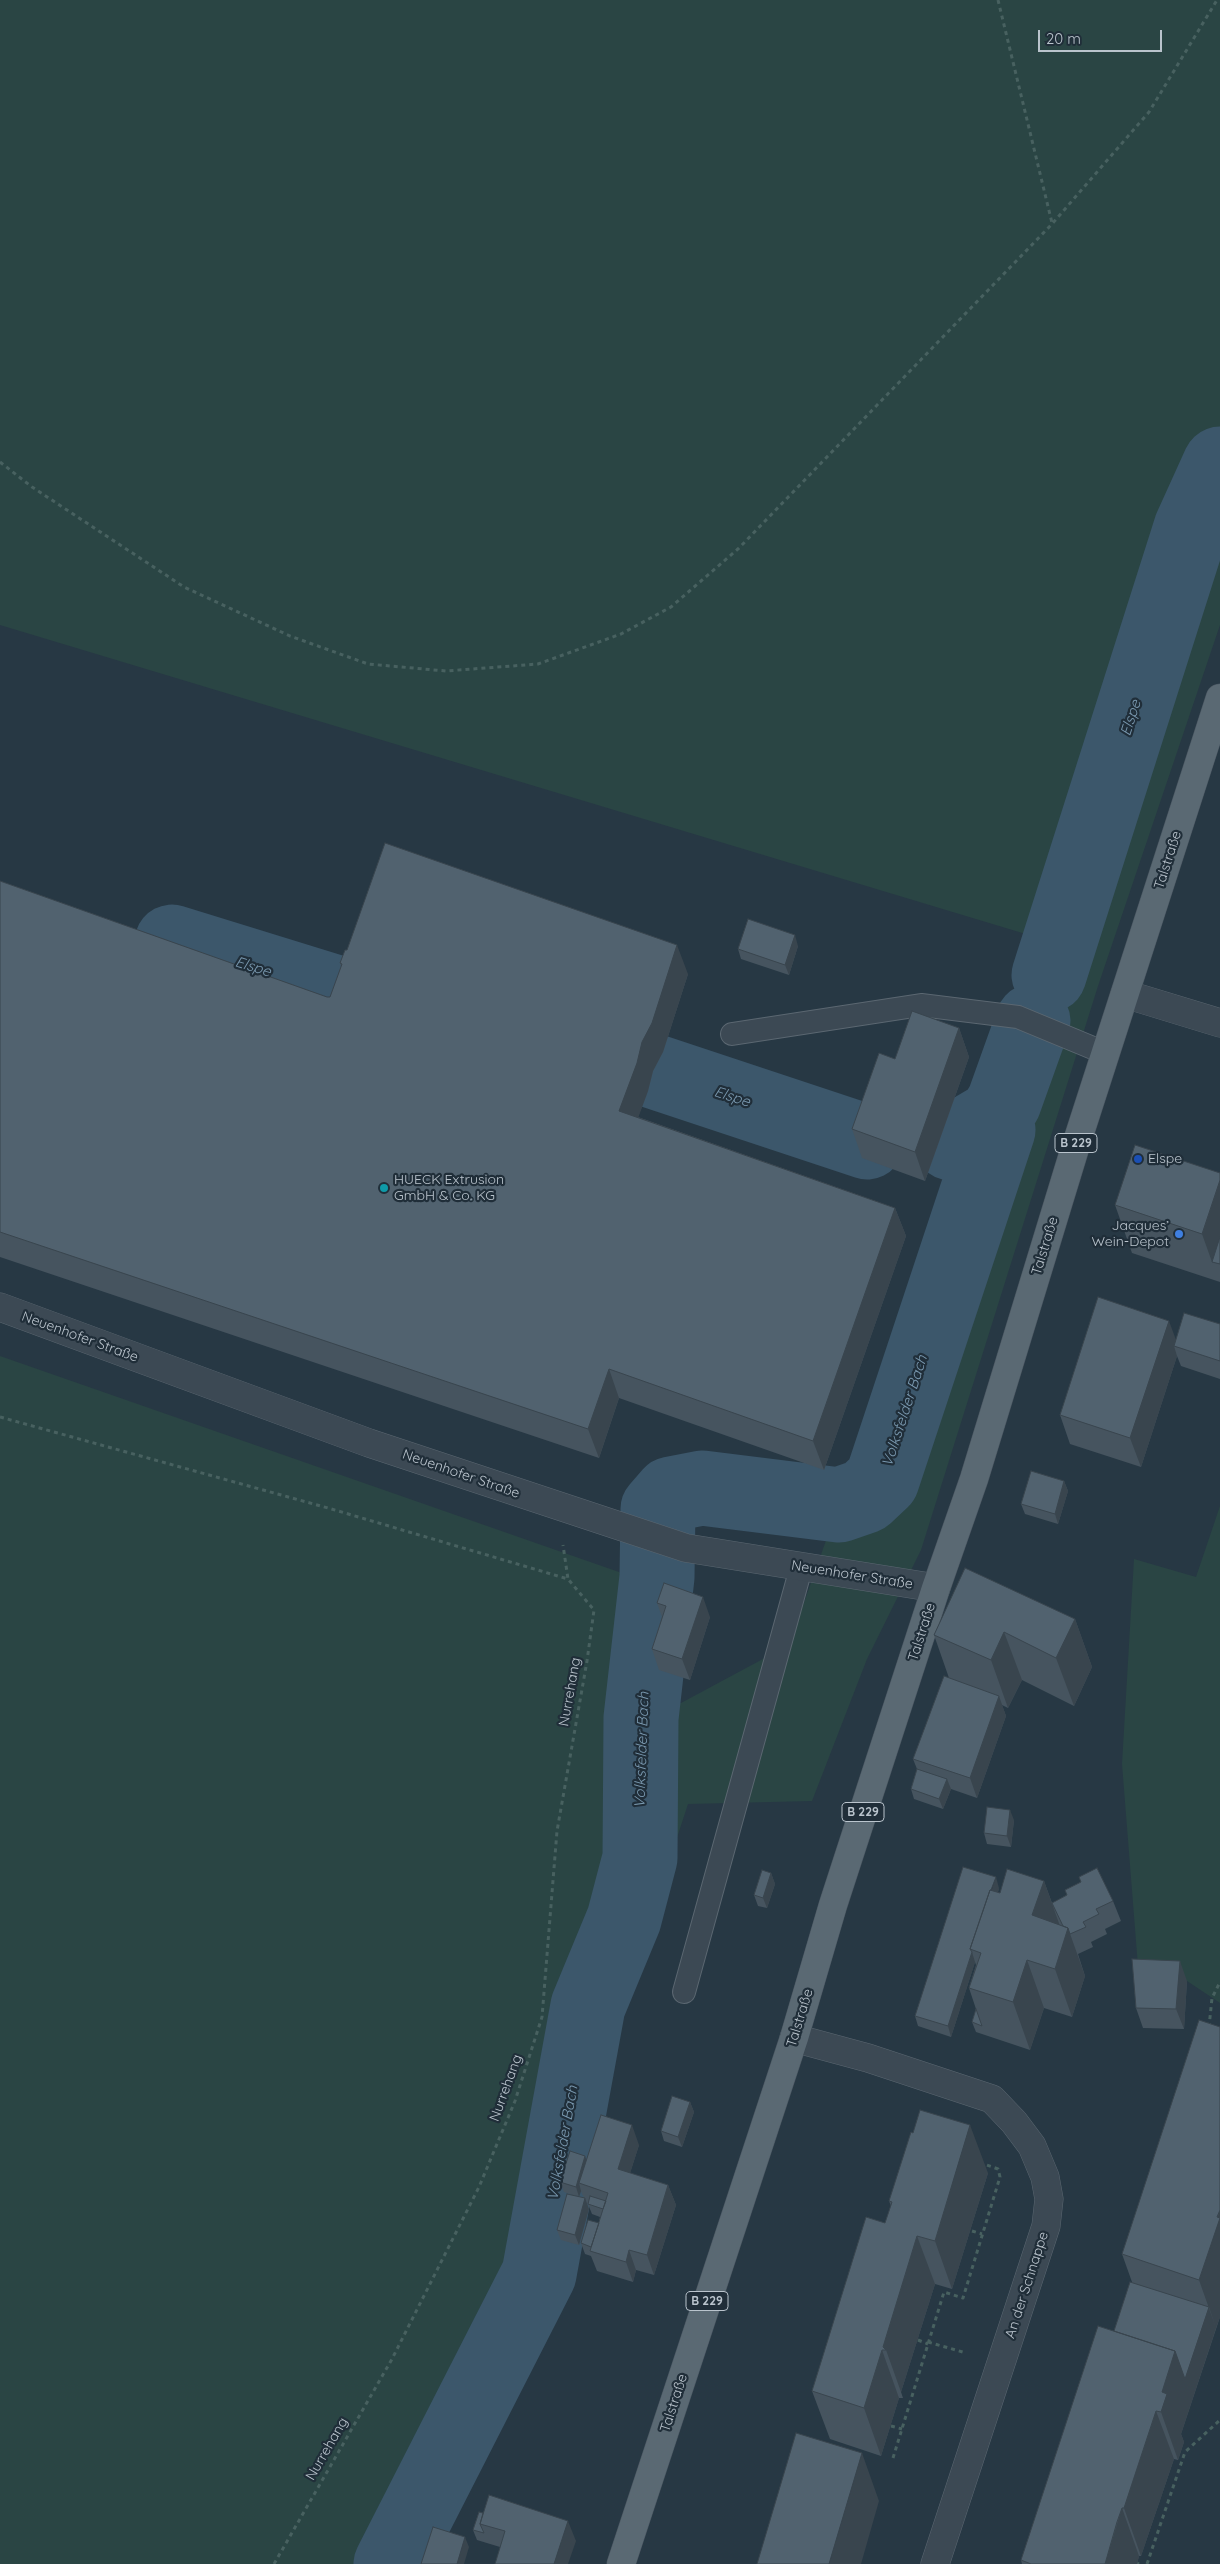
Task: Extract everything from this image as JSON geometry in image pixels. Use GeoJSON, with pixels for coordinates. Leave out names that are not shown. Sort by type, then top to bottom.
{"type":"FeatureCollection","features":[{"type":"Feature","properties":{"kind":"main road","name":"Talstraße"},"geometry":{"type":"LineString","coordinates":[[620,2564],[794,2038],[833,1905],[936,1588],[977,1470],[1105,1053],[1220,698]]}},
{"type":"Feature","properties":{"kind":"street"},"geometry":{"type":"LineString","coordinates":[[1125,994],[1220,1023]]}},
{"type":"Feature","properties":{"kind":"street","name":"Neuenhofer Straße"},"geometry":{"type":"LineString","coordinates":[[0,1307],[370,1443],[686,1548],[801,1568],[936,1588]]}},
{"type":"Feature","properties":{"kind":"street","name":"An der Schnappe"},"geometry":{"type":"LineString","coordinates":[[794,2038],[877,2061],[992,2099],[1014,2122],[1032,2146],[1045,2177],[1049,2200],[1046,2226],[935,2564]]}},
{"type":"Feature","properties":{"kind":"lane"},"geometry":{"type":"LineString","coordinates":[[732,1034],[921,1005],[1018,1017],[1105,1053]]}},
{"type":"Feature","properties":{"kind":"lane"},"geometry":{"type":"LineString","coordinates":[[684,1992],[801,1568]]}},
{"type":"Feature","properties":{"kind":"path"},"geometry":{"type":"LineString","coordinates":[[998,0],[1052,224]]}},
{"type":"Feature","properties":{"kind":"path"},"geometry":{"type":"LineString","coordinates":[[0,462],[32,487],[184,586],[290,636],[368,664],[446,671],[538,664],[621,634],[671,607],[738,548],[1052,224],[1149,112],[1216,0]]}},
{"type":"Feature","properties":{"kind":"path"},"geometry":{"type":"LineString","coordinates":[[0,1417],[328,1508],[568,1579],[558,1507]]}},
{"type":"Feature","properties":{"kind":"path","name":"Nurrehang"},"geometry":{"type":"LineString","coordinates":[[274,2564],[392,2358],[479,2187],[515,2101],[542,2017],[557,1831],[587,1661],[594,1610],[568,1579]]}},
{"type":"Feature","properties":{"kind":"path"},"geometry":{"type":"LineString","coordinates":[[1208,2035],[1212,1998],[1220,1982]]}},
{"type":"Feature","properties":{"kind":"path"},"geometry":{"type":"LineString","coordinates":[[893,2458],[944,2292],[962,2298],[1000,2172],[998,2169],[971,2160]]}},
{"type":"Feature","properties":{"kind":"path"},"geometry":{"type":"LineString","coordinates":[[972,2231],[982,2234]]}},
{"type":"Feature","properties":{"kind":"path"},"geometry":{"type":"LineString","coordinates":[[918,2340],[970,2355]]}},
{"type":"Feature","properties":{"kind":"path"},"geometry":{"type":"LineString","coordinates":[[1147,2564],[1183,2451],[1220,2420]]}},
{"type":"Feature","properties":{"kind":"path"},"geometry":{"type":"LineString","coordinates":[[891,2426],[902,2430]]}},
{"type":"Feature","properties":{"kind":"green space"},"geometry":{"type":"Polygon","coordinates":[[[0,0],[1220,0],[1220,625],[1098,986],[921,1550],[867,1659],[812,1801],[688,1804],[672,1853],[659,1914],[629,1984],[598,2024],[580,2097],[529,2273],[376,2564],[0,2564],[0,1356],[639,1579],[628,1691],[681,1703],[789,1645],[1039,938],[0,625],[0,0]]]}},
{"type":"Feature","properties":{"kind":"green space"},"geometry":{"type":"Polygon","coordinates":[[[1220,1506],[1220,2003],[1187,1981],[1139,1979],[1122,1764],[1134,1559],[1196,1577],[1220,1506]]]}},
{"type":"Feature","properties":{"kind":"building","name":"HUECK Extrusion GmbH & Co. KG"},"geometry":{"type":"Polygon","coordinates":[[[385,843],[677,945],[652,1023],[642,1042],[637,1063],[619,1111],[895,1208],[813,1441],[609,1369],[588,1429],[0,1232],[0,881],[330,997],[342,964],[340,963],[345,950],[347,950],[385,843]]]}},
{"type":"Feature","properties":{"kind":"building"},"geometry":{"type":"Polygon","coordinates":[[[748,919],[795,935],[785,965],[738,949],[748,919]]]}},
{"type":"Feature","properties":{"kind":"building"},"geometry":{"type":"Polygon","coordinates":[[[912,1011],[959,1028],[915,1152],[852,1129],[879,1053],[895,1059],[912,1011]]]}},
{"type":"Feature","properties":{"kind":"building"},"geometry":{"type":"Polygon","coordinates":[[[1135,1145],[1220,1173],[1220,1180],[1202,1234],[1115,1205],[1135,1145]]]}},
{"type":"Feature","properties":{"kind":"building"},"geometry":{"type":"Polygon","coordinates":[[[1220,1237],[1220,1264],[1212,1262],[1220,1237]]]}},
{"type":"Feature","properties":{"kind":"building"},"geometry":{"type":"Polygon","coordinates":[[[1098,1297],[1169,1321],[1130,1438],[1060,1415],[1098,1297]]]}},
{"type":"Feature","properties":{"kind":"building"},"geometry":{"type":"Polygon","coordinates":[[[1184,1313],[1220,1324],[1220,1361],[1174,1346],[1184,1313]]]}},
{"type":"Feature","properties":{"kind":"building"},"geometry":{"type":"Polygon","coordinates":[[[1031,1471],[1064,1481],[1055,1514],[1021,1504],[1031,1471]]]}},
{"type":"Feature","properties":{"kind":"building"},"geometry":{"type":"Polygon","coordinates":[[[965,1568],[1075,1619],[1056,1658],[1004,1632],[991,1660],[934,1635],[965,1568]]]}},
{"type":"Feature","properties":{"kind":"building"},"geometry":{"type":"Polygon","coordinates":[[[664,1583],[703,1597],[682,1659],[652,1649],[666,1606],[657,1603],[664,1583]]]}},
{"type":"Feature","properties":{"kind":"building"},"geometry":{"type":"Polygon","coordinates":[[[944,1676],[999,1696],[970,1778],[913,1759],[944,1676]]]}},
{"type":"Feature","properties":{"kind":"building"},"geometry":{"type":"Polygon","coordinates":[[[917,1769],[947,1779],[939,1799],[911,1789],[917,1769]]]}},
{"type":"Feature","properties":{"kind":"building"},"geometry":{"type":"Polygon","coordinates":[[[987,1807],[1010,1810],[1007,1836],[984,1833],[987,1807]]]}},
{"type":"Feature","properties":{"kind":"building"},"geometry":{"type":"Polygon","coordinates":[[[963,1867],[996,1877],[970,1949],[972,1952],[948,2026],[915,2016],[963,1867]]]}},
{"type":"Feature","properties":{"kind":"building"},"geometry":{"type":"Polygon","coordinates":[[[1097,1868],[1113,1901],[1096,1909],[1099,1914],[1083,1922],[1086,1927],[1070,1934],[1068,1928],[1063,1926],[1052,1903],[1067,1895],[1065,1890],[1081,1882],[1079,1877],[1097,1868]]]}},
{"type":"Feature","properties":{"kind":"building"},"geometry":{"type":"Polygon","coordinates":[[[1007,1869],[1044,1881],[1032,1915],[1068,1928],[1055,1969],[1027,1960],[1013,2002],[969,1988],[981,1953],[970,1949],[990,1890],[1000,1893],[1007,1869]]]}},
{"type":"Feature","properties":{"kind":"building"},"geometry":{"type":"Polygon","coordinates":[[[762,1870],[771,1873],[763,1898],[754,1895],[762,1870]]]}},
{"type":"Feature","properties":{"kind":"building"},"geometry":{"type":"Polygon","coordinates":[[[1132,1959],[1180,1961],[1176,2009],[1136,2008],[1132,1959]]]}},
{"type":"Feature","properties":{"kind":"building"},"geometry":{"type":"Polygon","coordinates":[[[976,2009],[982,2026],[972,2022],[976,2009]]]}},
{"type":"Feature","properties":{"kind":"building"},"geometry":{"type":"Polygon","coordinates":[[[1199,2020],[1220,2027],[1220,2210],[1217,2217],[1220,2218],[1199,2280],[1122,2254],[1199,2020]]]}},
{"type":"Feature","properties":{"kind":"building"},"geometry":{"type":"Polygon","coordinates":[[[672,2096],[690,2102],[678,2137],[661,2131],[672,2096]]]}},
{"type":"Feature","properties":{"kind":"building"},"geometry":{"type":"Polygon","coordinates":[[[920,2110],[970,2125],[935,2241],[917,2236],[883,2347],[886,2350],[882,2350],[864,2408],[812,2391],[866,2217],[885,2223],[892,2202],[889,2201],[920,2110]]]}},
{"type":"Feature","properties":{"kind":"building"},"geometry":{"type":"Polygon","coordinates":[[[601,2115],[632,2125],[618,2169],[668,2185],[647,2255],[629,2250],[626,2262],[590,2251],[608,2193],[579,2183],[601,2115]]]}},
{"type":"Feature","properties":{"kind":"building"},"geometry":{"type":"Polygon","coordinates":[[[570,2151],[585,2156],[576,2187],[560,2182],[570,2151]]]}},
{"type":"Feature","properties":{"kind":"building"},"geometry":{"type":"Polygon","coordinates":[[[567,2194],[585,2198],[575,2235],[557,2230],[567,2194]]]}},
{"type":"Feature","properties":{"kind":"building"},"geometry":{"type":"Polygon","coordinates":[[[590,2196],[606,2201],[603,2209],[588,2204],[590,2196]]]}},
{"type":"Feature","properties":{"kind":"building"},"geometry":{"type":"Polygon","coordinates":[[[588,2220],[599,2223],[591,2247],[581,2243],[588,2220]]]}},
{"type":"Feature","properties":{"kind":"building"},"geometry":{"type":"Polygon","coordinates":[[[1130,2282],[1209,2307],[1185,2379],[1175,2351],[1114,2331],[1130,2282]]]}},
{"type":"Feature","properties":{"kind":"building"},"geometry":{"type":"Polygon","coordinates":[[[1098,2326],[1175,2351],[1162,2392],[1167,2394],[1161,2412],[1156,2411],[1124,2508],[1122,2508],[1117,2522],[1105,2564],[1031,2564],[1021,2560],[1098,2326]]]}},
{"type":"Feature","properties":{"kind":"building"},"geometry":{"type":"Polygon","coordinates":[[[796,2433],[862,2453],[829,2564],[757,2564],[796,2433]]]}},
{"type":"Feature","properties":{"kind":"building"},"geometry":{"type":"Polygon","coordinates":[[[489,2495],[568,2521],[554,2564],[495,2564],[505,2531],[480,2524],[489,2495]]]}},
{"type":"Feature","properties":{"kind":"building"},"geometry":{"type":"Polygon","coordinates":[[[479,2512],[483,2513],[480,2524],[484,2533],[473,2530],[479,2512]]]}},
{"type":"Feature","properties":{"kind":"building"},"geometry":{"type":"Polygon","coordinates":[[[433,2527],[465,2537],[457,2564],[421,2564],[433,2527]]]}},
{"type":"Feature","properties":{"kind":"waterway","name":"Elspe"},"geometry":{"type":"LineString","coordinates":[[1049,975],[1191,528],[1220,464]]}},
{"type":"Feature","properties":{"kind":"waterway","name":"Elspe"},"geometry":{"type":"LineString","coordinates":[[172,942],[334,992]]}},
{"type":"Feature","properties":{"kind":"waterway","name":"Elspe"},"geometry":{"type":"LineString","coordinates":[[951,1143],[995,1117],[1004,1102],[1033,1021]]}},
{"type":"Feature","properties":{"kind":"waterway","name":"Elspe"},"geometry":{"type":"LineString","coordinates":[[653,1071],[867,1142]]}},
{"type":"Feature","properties":{"kind":"waterway","name":"Volksfelder Bach"},"geometry":{"type":"LineString","coordinates":[[391,2564],[539,2274],[588,2006],[624,1919],[640,1858],[641,1718],[657,1577],[658,1509],[671,1494],[702,1488],[839,1505],[865,1496],[882,1480],[998,1130],[995,1117]]}},
{"type":"Feature","properties":{"kind":"place","name":"Elspe"},"geometry":{"type":"Point","coordinates":[1138,1159]}},
{"type":"Feature","properties":{"kind":"place","name":"HUECK Extrusion GmbH & Co. KG"},"geometry":{"type":"Point","coordinates":[384,1188]}},
{"type":"Feature","properties":{"kind":"place","name":"Jacques’ Wein-Depot"},"geometry":{"type":"Point","coordinates":[1179,1234]}}]}
